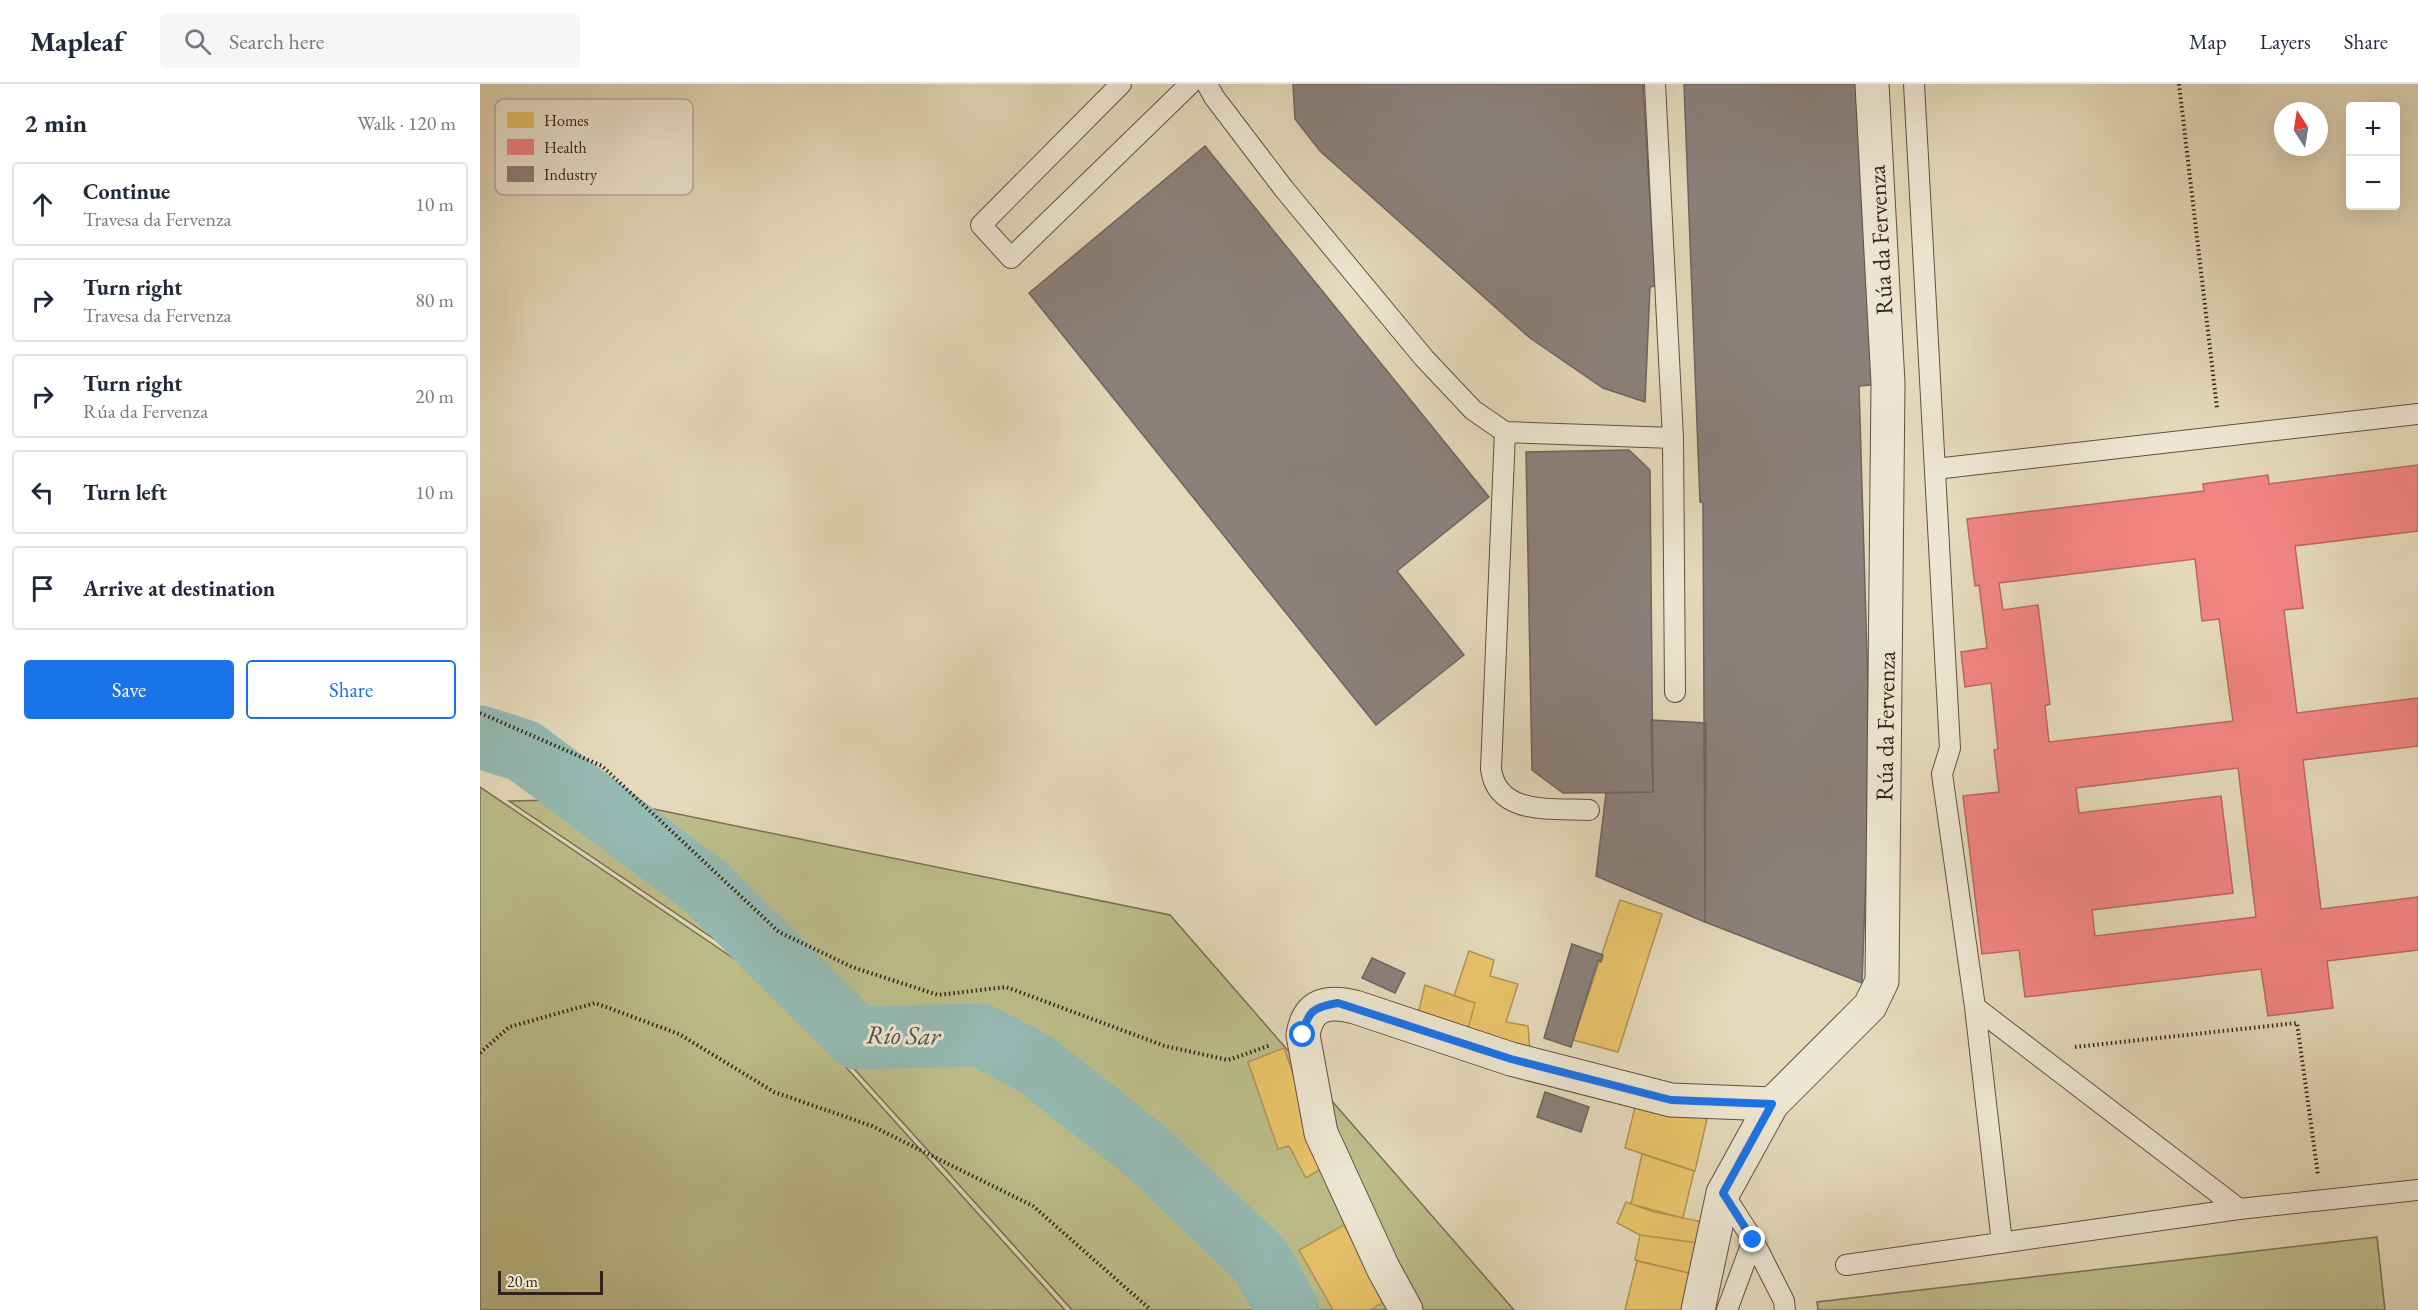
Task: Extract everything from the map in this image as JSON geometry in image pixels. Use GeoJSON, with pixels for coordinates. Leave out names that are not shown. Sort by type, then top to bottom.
{"type":"FeatureCollection","features":[{"type":"Feature","properties":{"kind":"street","name":"Rúa da Fervenza"},"geometry":{"type":"LineString","coordinates":[[1698,1310],[1723,1193],[1772,1104],[1870,1006],[1882,981],[1888,383],[1872,84]]}},
{"type":"Feature","properties":{"kind":"street"},"geometry":{"type":"LineString","coordinates":[[1406,1310],[1383,1268],[1321,1133],[1303,1035],[1306,1018],[1319,1007],[1338,1003],[1511,1059],[1671,1100],[1772,1104]]}},
{"type":"Feature","properties":{"kind":"lane"},"geometry":{"type":"LineString","coordinates":[[1121,84],[981,225],[1011,258],[1190,84]]}},
{"type":"Feature","properties":{"kind":"lane"},"geometry":{"type":"LineString","coordinates":[[1207,84],[1214,97],[1284,189],[1424,358],[1473,410],[1505,432],[1673,438]]}},
{"type":"Feature","properties":{"kind":"lane"},"geometry":{"type":"LineString","coordinates":[[1655,84],[1673,438],[1675,693]]}},
{"type":"Feature","properties":{"kind":"lane"},"geometry":{"type":"LineString","coordinates":[[1914,84],[1950,748],[1941,774],[1975,1007],[2002,1243]]}},
{"type":"Feature","properties":{"kind":"lane"},"geometry":{"type":"LineString","coordinates":[[1935,469],[2418,414]]}},
{"type":"Feature","properties":{"kind":"lane"},"geometry":{"type":"LineString","coordinates":[[1505,432],[1492,782],[1500,793],[1514,804],[1589,810]]}},
{"type":"Feature","properties":{"kind":"lane"},"geometry":{"type":"LineString","coordinates":[[1975,1007],[2239,1209]]}},
{"type":"Feature","properties":{"kind":"lane"},"geometry":{"type":"LineString","coordinates":[[1846,1265],[2239,1209],[2418,1190]]}},
{"type":"Feature","properties":{"kind":"lane"},"geometry":{"type":"LineString","coordinates":[[1723,1193],[1753,1240],[1784,1301],[1785,1310]]}},
{"type":"Feature","properties":{"kind":"lane"},"geometry":{"type":"LineString","coordinates":[[1727,1310],[1753,1240]]}},
{"type":"Feature","properties":{"kind":"path"},"geometry":{"type":"LineString","coordinates":[[2179,84],[2220,436]]}},
{"type":"Feature","properties":{"kind":"path"},"geometry":{"type":"LineString","coordinates":[[480,713],[602,766],[780,932],[852,968],[938,995],[1006,987],[1165,1046],[1228,1060],[1303,1035]]}},
{"type":"Feature","properties":{"kind":"path"},"geometry":{"type":"LineString","coordinates":[[480,1053],[509,1027],[595,1003],[679,1034],[774,1092],[872,1126],[1033,1206],[1151,1310]]}},
{"type":"Feature","properties":{"kind":"path"},"geometry":{"type":"LineString","coordinates":[[2034,1052],[2297,1023],[2322,1199]]}},
{"type":"Feature","properties":{"kind":"green space"},"geometry":{"type":"Polygon","coordinates":[[[480,787],[770,983],[1065,1310],[480,1310],[480,787]]]}},
{"type":"Feature","properties":{"kind":"green space"},"geometry":{"type":"Polygon","coordinates":[[[605,799],[1170,915],[1514,1310],[1072,1310],[772,978],[509,801],[605,799]]]}},
{"type":"Feature","properties":{"kind":"green space"},"geometry":{"type":"Polygon","coordinates":[[[2377,1237],[2385,1310],[1818,1310],[1817,1302],[2377,1237]]]}},
{"type":"Feature","properties":{"kind":"building: Homes"},"geometry":{"type":"Polygon","coordinates":[[[1620,900],[1662,914],[1618,1052],[1573,1040],[1620,900]]]}},
{"type":"Feature","properties":{"kind":"building: Homes"},"geometry":{"type":"Polygon","coordinates":[[[1469,951],[1494,960],[1490,976],[1518,984],[1506,1022],[1528,1026],[1530,1052],[1467,1033],[1475,1003],[1454,996],[1469,951]]]}},
{"type":"Feature","properties":{"kind":"building: Homes"},"geometry":{"type":"Polygon","coordinates":[[[1425,985],[1475,1003],[1467,1033],[1418,1014],[1425,985]]]}},
{"type":"Feature","properties":{"kind":"building: Homes"},"geometry":{"type":"Polygon","coordinates":[[[1284,1048],[1326,1166],[1306,1178],[1289,1146],[1278,1149],[1248,1062],[1284,1048]]]}},
{"type":"Feature","properties":{"kind":"building: Homes"},"geometry":{"type":"Polygon","coordinates":[[[1636,1103],[1707,1119],[1695,1171],[1625,1148],[1636,1103]]]}},
{"type":"Feature","properties":{"kind":"building: Homes"},"geometry":{"type":"Polygon","coordinates":[[[1642,1154],[1694,1171],[1683,1218],[1631,1204],[1642,1154]]]}},
{"type":"Feature","properties":{"kind":"building: Homes"},"geometry":{"type":"Polygon","coordinates":[[[1626,1202],[1654,1212],[1703,1222],[1698,1243],[1640,1235],[1617,1223],[1626,1202]]]}},
{"type":"Feature","properties":{"kind":"building: Homes"},"geometry":{"type":"Polygon","coordinates":[[[1344,1225],[1386,1301],[1370,1310],[1333,1310],[1299,1250],[1344,1225]]]}},
{"type":"Feature","properties":{"kind":"building: Homes"},"geometry":{"type":"Polygon","coordinates":[[[1640,1235],[1698,1243],[1693,1274],[1635,1260],[1640,1235]]]}},
{"type":"Feature","properties":{"kind":"building: Homes"},"geometry":{"type":"Polygon","coordinates":[[[1637,1261],[1693,1274],[1686,1310],[1625,1310],[1637,1261]]]}},
{"type":"Feature","properties":{"kind":"building: Health"},"geometry":{"type":"Polygon","coordinates":[[[2418,465],[2418,531],[2295,546],[2303,608],[2284,610],[2297,713],[2418,698],[2418,746],[2303,760],[2321,909],[2418,897],[2418,950],[2327,961],[2333,1008],[2268,1016],[2261,969],[2025,997],[2019,950],[1982,954],[1963,796],[1999,792],[1994,750],[1998,749],[1991,683],[1965,687],[1961,652],[1987,648],[1979,585],[1975,586],[1967,519],[2204,491],[2203,484],[2268,475],[2269,484],[2418,465]],[[2195,559],[1999,583],[2003,610],[2038,605],[2050,704],[2045,706],[2049,742],[2233,721],[2219,619],[2202,621],[2195,559]],[[2238,768],[2076,788],[2079,813],[2221,796],[2233,893],[2092,910],[2095,936],[2256,917],[2238,768]]]}},
{"type":"Feature","properties":{"kind":"building: Industry"},"geometry":{"type":"Polygon","coordinates":[[[1293,84],[1643,84],[1655,286],[1650,287],[1645,402],[1603,388],[1530,338],[1320,151],[1295,119],[1293,84]]]}},
{"type":"Feature","properties":{"kind":"building: Industry"},"geometry":{"type":"Polygon","coordinates":[[[1684,84],[1860,84],[1872,385],[1859,386],[1868,689],[1867,845],[1862,983],[1705,922],[1703,503],[1700,502],[1684,84]]]}},
{"type":"Feature","properties":{"kind":"building: Industry"},"geometry":{"type":"Polygon","coordinates":[[[1205,146],[1489,497],[1397,571],[1464,655],[1376,725],[1029,293],[1205,146]]]}},
{"type":"Feature","properties":{"kind":"building: Industry"},"geometry":{"type":"Polygon","coordinates":[[[1629,450],[1650,470],[1653,792],[1563,793],[1532,770],[1526,452],[1629,450]]]}},
{"type":"Feature","properties":{"kind":"building: Industry"},"geometry":{"type":"Polygon","coordinates":[[[1651,720],[1706,723],[1705,922],[1596,876],[1606,793],[1653,792],[1651,720]]]}},
{"type":"Feature","properties":{"kind":"building: Industry"},"geometry":{"type":"Polygon","coordinates":[[[1572,944],[1603,955],[1601,962],[1598,960],[1571,1047],[1544,1038],[1572,944]]]}},
{"type":"Feature","properties":{"kind":"building: Industry"},"geometry":{"type":"Polygon","coordinates":[[[1372,958],[1405,973],[1395,993],[1362,978],[1372,958]]]}},
{"type":"Feature","properties":{"kind":"building: Industry"},"geometry":{"type":"Polygon","coordinates":[[[1545,1092],[1589,1107],[1581,1132],[1537,1117],[1545,1092]]]}},
{"type":"Feature","properties":{"kind":"waterway","name":"Río Sar"},"geometry":{"type":"LineString","coordinates":[[480,737],[524,751],[707,888],[857,1038],[980,1035],[1034,1063],[1147,1152],[1261,1261],[1288,1310]]}},
{"type":"Feature","properties":{"kind":"route"},"geometry":{"type":"LineString","coordinates":[[1303,1035],[1306,1018],[1319,1007],[1338,1003],[1511,1059],[1671,1100],[1772,1104],[1723,1193],[1753,1240]]}}]}
